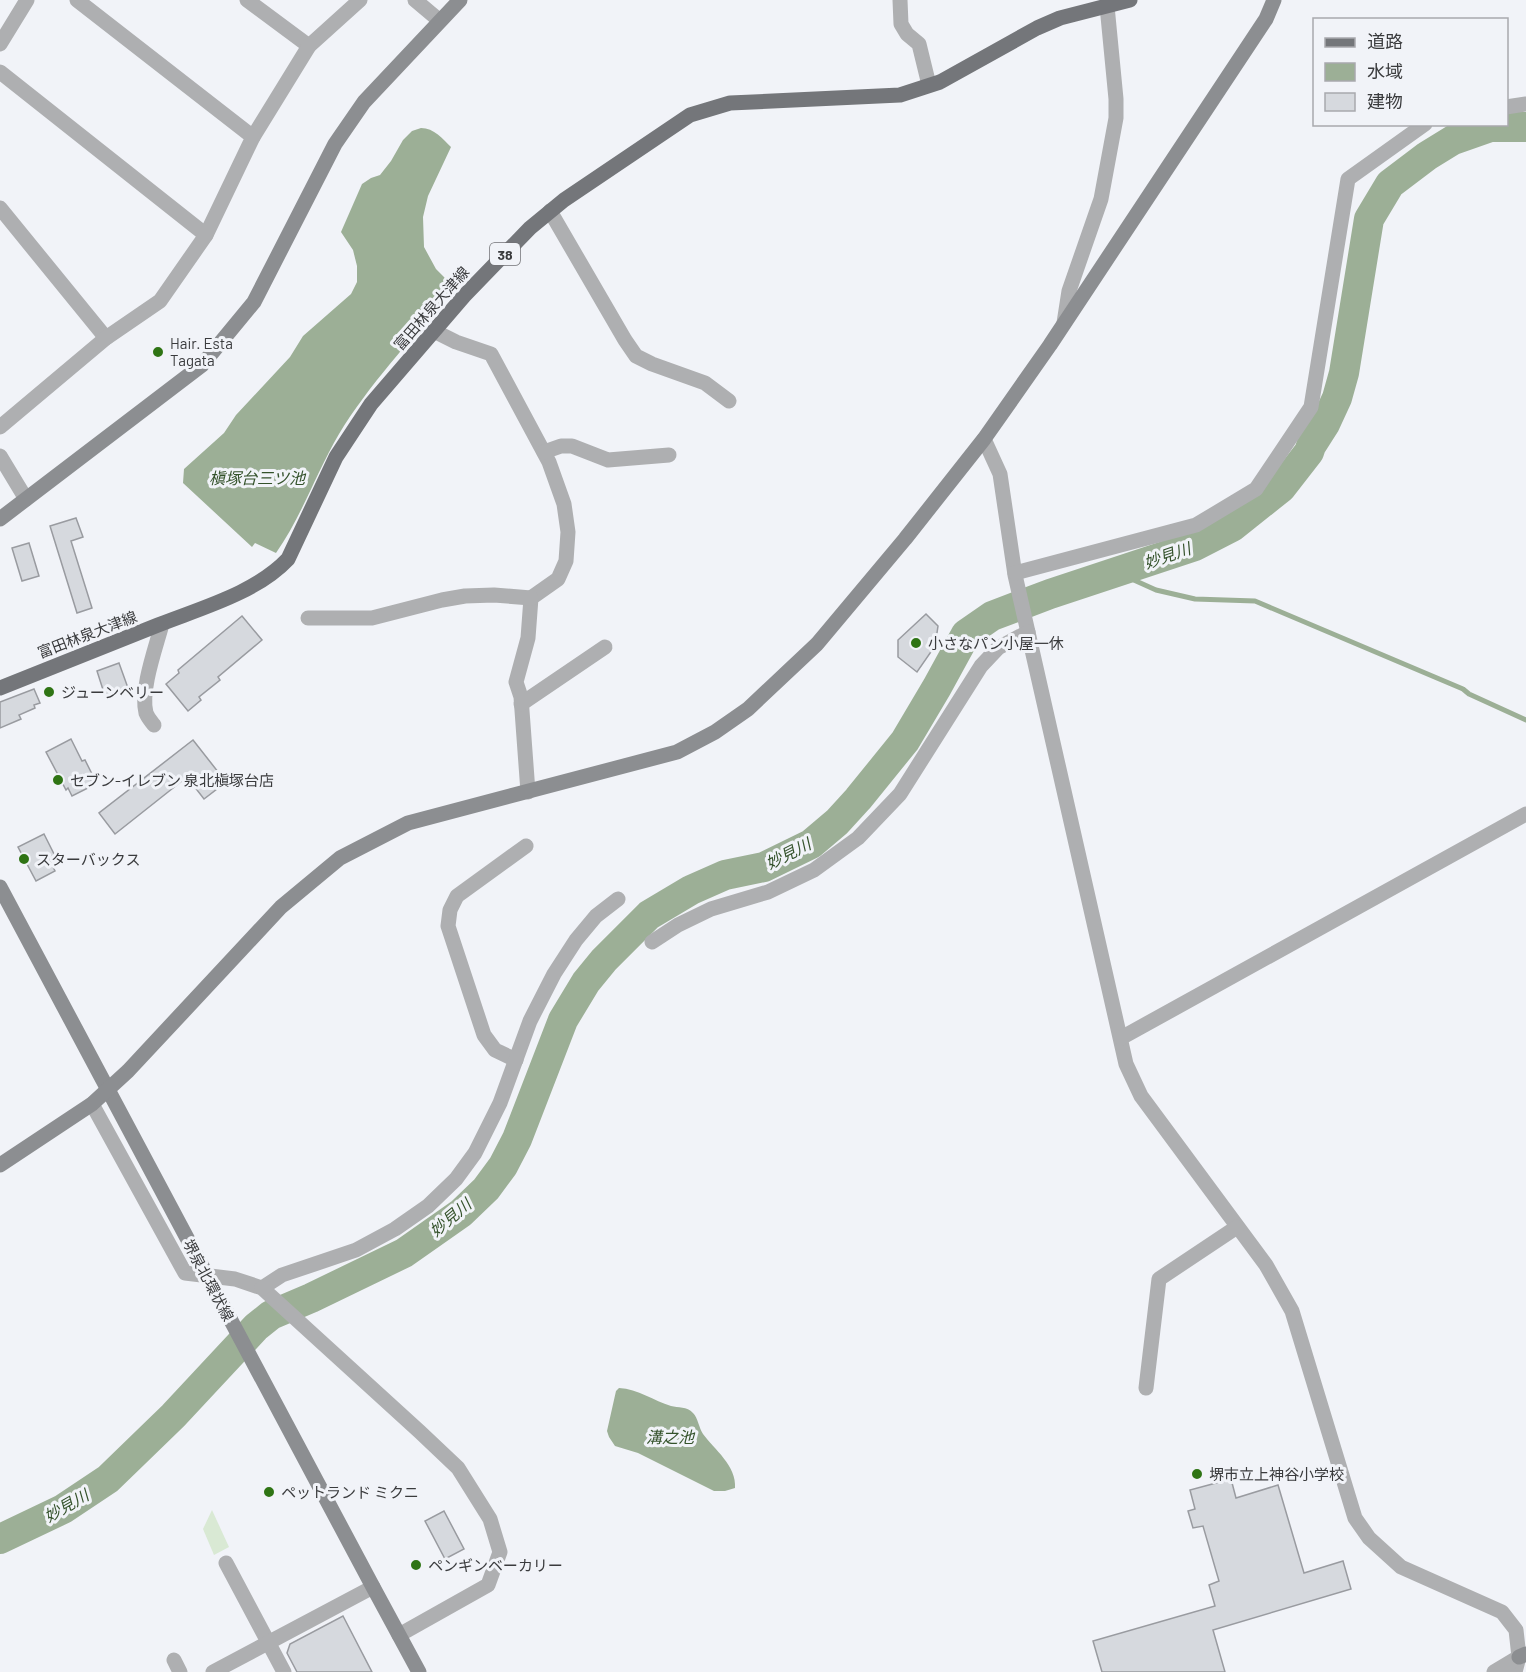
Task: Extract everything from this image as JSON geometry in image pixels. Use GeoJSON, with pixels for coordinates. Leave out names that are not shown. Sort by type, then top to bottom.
{"type":"FeatureCollection","features":[{"type":"Feature","properties":{"kind":"main road","name":"富田林泉大津線"},"geometry":{"type":"LineString","coordinates":[[0,687],[219,601],[259,583],[276,571],[288,559],[336,457],[371,404],[464,296],[530,228],[550,211],[690,115],[730,103],[900,95],[940,82],[1044,24],[1130,0]]}},
{"type":"Feature","properties":{"kind":"street"},"geometry":{"type":"LineString","coordinates":[[0,44],[27,0]]}},
{"type":"Feature","properties":{"kind":"street"},"geometry":{"type":"LineString","coordinates":[[77,0],[253,137]]}},
{"type":"Feature","properties":{"kind":"street"},"geometry":{"type":"LineString","coordinates":[[247,0],[309,46]]}},
{"type":"Feature","properties":{"kind":"street"},"geometry":{"type":"LineString","coordinates":[[0,427],[106,338],[160,301],[206,235],[253,137],[309,46],[360,0]]}},
{"type":"Feature","properties":{"kind":"street"},"geometry":{"type":"LineString","coordinates":[[415,0],[440,21]]}},
{"type":"Feature","properties":{"kind":"street"},"geometry":{"type":"LineString","coordinates":[[0,519],[202,365],[254,302],[334,144],[364,102],[460,0]]}},
{"type":"Feature","properties":{"kind":"street"},"geometry":{"type":"LineString","coordinates":[[900,0],[901,24],[907,34],[919,44],[929,85]]}},
{"type":"Feature","properties":{"kind":"street"},"geometry":{"type":"LineString","coordinates":[[0,1166],[92,1104],[136,1062],[281,907],[340,858],[408,823],[677,752],[716,732],[748,709],[817,644],[905,539],[984,439],[1266,19],[1274,0]]}},
{"type":"Feature","properties":{"kind":"street"},"geometry":{"type":"LineString","coordinates":[[1064,323],[1069,291],[1101,199],[1116,118],[1107,6]]}},
{"type":"Feature","properties":{"kind":"street"},"geometry":{"type":"LineString","coordinates":[[0,72],[206,235]]}},
{"type":"Feature","properties":{"kind":"street"},"geometry":{"type":"LineString","coordinates":[[1508,107],[1526,104]]}},
{"type":"Feature","properties":{"kind":"street"},"geometry":{"type":"LineString","coordinates":[[1015,574],[1196,525],[1256,489],[1311,406],[1348,179],[1422,126]]}},
{"type":"Feature","properties":{"kind":"street"},"geometry":{"type":"LineString","coordinates":[[0,208],[106,338]]}},
{"type":"Feature","properties":{"kind":"street"},"geometry":{"type":"LineString","coordinates":[[550,211],[636,356],[705,383],[729,401]]}},
{"type":"Feature","properties":{"kind":"street"},"geometry":{"type":"LineString","coordinates":[[308,618],[372,618],[465,596],[494,595],[531,598],[558,579],[566,561],[568,532],[564,504],[549,462],[491,354],[456,342],[434,331]]}},
{"type":"Feature","properties":{"kind":"street"},"geometry":{"type":"LineString","coordinates":[[984,439],[1000,474],[1015,574],[1126,1064],[1141,1096],[1266,1265],[1292,1311],[1355,1518],[1369,1538],[1401,1567],[1502,1612],[1516,1630],[1520,1661],[1494,1672]]}},
{"type":"Feature","properties":{"kind":"street"},"geometry":{"type":"LineString","coordinates":[[544,452],[561,446],[572,446],[608,460],[669,455]]}},
{"type":"Feature","properties":{"kind":"street"},"geometry":{"type":"LineString","coordinates":[[0,456],[26,499]]}},
{"type":"Feature","properties":{"kind":"street"},"geometry":{"type":"LineString","coordinates":[[528,792],[521,704],[516,682],[528,638],[531,598]]}},
{"type":"Feature","properties":{"kind":"street"},"geometry":{"type":"LineString","coordinates":[[154,725],[147,716],[146,688],[162,624]]}},
{"type":"Feature","properties":{"kind":"street"},"geometry":{"type":"LineString","coordinates":[[652,942],[678,925],[711,909],[768,892],[814,870],[858,838],[900,794],[981,666],[998,648],[1028,631]]}},
{"type":"Feature","properties":{"kind":"street"},"geometry":{"type":"LineString","coordinates":[[521,704],[604,647]]}},
{"type":"Feature","properties":{"kind":"street"},"geometry":{"type":"LineString","coordinates":[[1121,1038],[1526,814]]}},
{"type":"Feature","properties":{"kind":"street"},"geometry":{"type":"LineString","coordinates":[[516,1060],[495,1050],[484,1035],[448,926],[450,910],[457,896],[526,846]]}},
{"type":"Feature","properties":{"kind":"street","name":"堺泉北環状線"},"geometry":{"type":"LineString","coordinates":[[0,887],[419,1672]]}},
{"type":"Feature","properties":{"kind":"street"},"geometry":{"type":"LineString","coordinates":[[262,1288],[282,1275],[356,1250],[395,1229],[428,1206],[456,1179],[475,1153],[500,1103],[530,1021],[554,974],[596,915],[618,899]]}},
{"type":"Feature","properties":{"kind":"street"},"geometry":{"type":"LineString","coordinates":[[92,1104],[185,1273],[235,1279],[262,1288],[458,1468],[490,1519],[500,1552],[488,1585],[399,1635]]}},
{"type":"Feature","properties":{"kind":"street"},"geometry":{"type":"LineString","coordinates":[[1146,1388],[1159,1279],[1237,1227]]}},
{"type":"Feature","properties":{"kind":"street"},"geometry":{"type":"LineString","coordinates":[[226,1563],[284,1672]]}},
{"type":"Feature","properties":{"kind":"street"},"geometry":{"type":"LineString","coordinates":[[213,1672],[373,1587]]}},
{"type":"Feature","properties":{"kind":"shaded area"},"geometry":{"type":"Polygon","coordinates":[[[212,1510],[229,1547],[214,1555],[203,1529],[212,1510]]]}},
{"type":"Feature","properties":{"kind":"water","name":"槇塚台三ツ池"},"geometry":{"type":"Polygon","coordinates":[[[421,128],[434,132],[451,147],[428,196],[423,217],[424,247],[436,269],[449,282],[447,296],[350,416],[294,524],[276,553],[255,543],[252,547],[183,483],[184,469],[224,433],[236,415],[290,357],[303,336],[351,294],[357,282],[357,266],[353,250],[341,232],[362,184],[380,175],[403,140],[412,131],[421,128]]]}},
{"type":"Feature","properties":{"kind":"water","name":"溝之池"},"geometry":{"type":"Polygon","coordinates":[[[619,1388],[691,1411],[703,1434],[729,1465],[735,1480],[735,1488],[714,1491],[638,1453],[615,1446],[607,1431],[616,1391],[619,1388]]]}},
{"type":"Feature","properties":{"kind":"building"},"geometry":{"type":"Polygon","coordinates":[[[76,518],[83,537],[71,541],[92,608],[77,613],[50,526],[76,518]]]}},
{"type":"Feature","properties":{"kind":"building"},"geometry":{"type":"Polygon","coordinates":[[[29,543],[39,576],[22,581],[12,548],[29,543]]]}},
{"type":"Feature","properties":{"kind":"building","name":"小さなパン小屋一休"},"geometry":{"type":"Polygon","coordinates":[[[926,614],[938,626],[935,646],[917,672],[898,657],[898,640],[926,614]]]}},
{"type":"Feature","properties":{"kind":"building"},"geometry":{"type":"Polygon","coordinates":[[[242,616],[262,640],[218,677],[220,680],[199,697],[201,700],[188,711],[166,684],[179,673],[178,670],[242,616]]]}},
{"type":"Feature","properties":{"kind":"building"},"geometry":{"type":"Polygon","coordinates":[[[119,663],[128,688],[105,696],[97,671],[119,663]]]}},
{"type":"Feature","properties":{"kind":"building"},"geometry":{"type":"Polygon","coordinates":[[[34,689],[40,703],[34,705],[35,708],[19,715],[21,719],[0,728],[0,702],[34,689]]]}},
{"type":"Feature","properties":{"kind":"building"},"geometry":{"type":"Polygon","coordinates":[[[71,739],[82,761],[85,760],[92,774],[89,776],[94,785],[72,796],[68,788],[66,790],[46,752],[71,739]]]}},
{"type":"Feature","properties":{"kind":"building"},"geometry":{"type":"Polygon","coordinates":[[[193,740],[226,782],[204,799],[187,777],[115,834],[99,813],[193,740]]]}},
{"type":"Feature","properties":{"kind":"building"},"geometry":{"type":"Polygon","coordinates":[[[44,834],[55,856],[49,859],[55,871],[36,881],[18,847],[44,834]]]}},
{"type":"Feature","properties":{"kind":"building"},"geometry":{"type":"Polygon","coordinates":[[[1231,1479],[1236,1498],[1278,1485],[1304,1573],[1343,1561],[1351,1589],[1213,1630],[1225,1672],[1102,1672],[1093,1641],[1215,1606],[1209,1585],[1219,1581],[1203,1526],[1193,1528],[1188,1511],[1195,1509],[1190,1490],[1231,1479]]]}},
{"type":"Feature","properties":{"kind":"building"},"geometry":{"type":"Polygon","coordinates":[[[444,1511],[464,1549],[445,1559],[425,1521],[444,1511]]]}},
{"type":"Feature","properties":{"kind":"building"},"geometry":{"type":"Polygon","coordinates":[[[343,1616],[372,1672],[297,1672],[287,1653],[290,1644],[343,1616]]]}},
{"type":"Feature","properties":{"kind":"waterway","name":"妙見川"},"geometry":{"type":"LineString","coordinates":[[0,1539],[63,1509],[108,1479],[173,1416],[256,1327],[271,1315],[404,1253],[461,1213],[486,1189],[503,1166],[517,1139],[563,1020],[586,982],[604,960],[649,915],[691,890],[725,875],[764,867],[811,844],[837,822],[905,741],[966,634],[992,616],[1050,594],[1195,546],[1232,527],[1281,488],[1309,452],[1337,398],[1344,373],[1369,219],[1390,184],[1453,140],[1490,127],[1526,127]]}},
{"type":"Feature","properties":{"kind":"waterway"},"geometry":{"type":"LineString","coordinates":[[1116,572],[1156,590],[1195,599],[1255,601],[1463,689],[1469,694],[1526,720]]}},
{"type":"Feature","properties":{"kind":"place","name":"Hair. Esta Tagata"},"geometry":{"type":"Point","coordinates":[158,352]}},
{"type":"Feature","properties":{"kind":"place","name":"小さなパン小屋一休"},"geometry":{"type":"Point","coordinates":[916,643]}},
{"type":"Feature","properties":{"kind":"place","name":"ジューンベリー"},"geometry":{"type":"Point","coordinates":[49,692]}},
{"type":"Feature","properties":{"kind":"place","name":"セブン-イレブン 泉北槇塚台店"},"geometry":{"type":"Point","coordinates":[58,780]}},
{"type":"Feature","properties":{"kind":"place","name":"スターバックス"},"geometry":{"type":"Point","coordinates":[24,859]}},
{"type":"Feature","properties":{"kind":"place","name":"堺市立上神谷小学校"},"geometry":{"type":"Point","coordinates":[1197,1474]}},
{"type":"Feature","properties":{"kind":"place","name":"ペットランド ミクニ"},"geometry":{"type":"Point","coordinates":[269,1492]}},
{"type":"Feature","properties":{"kind":"place","name":"ペンギンベーカリー"},"geometry":{"type":"Point","coordinates":[416,1565]}}]}
